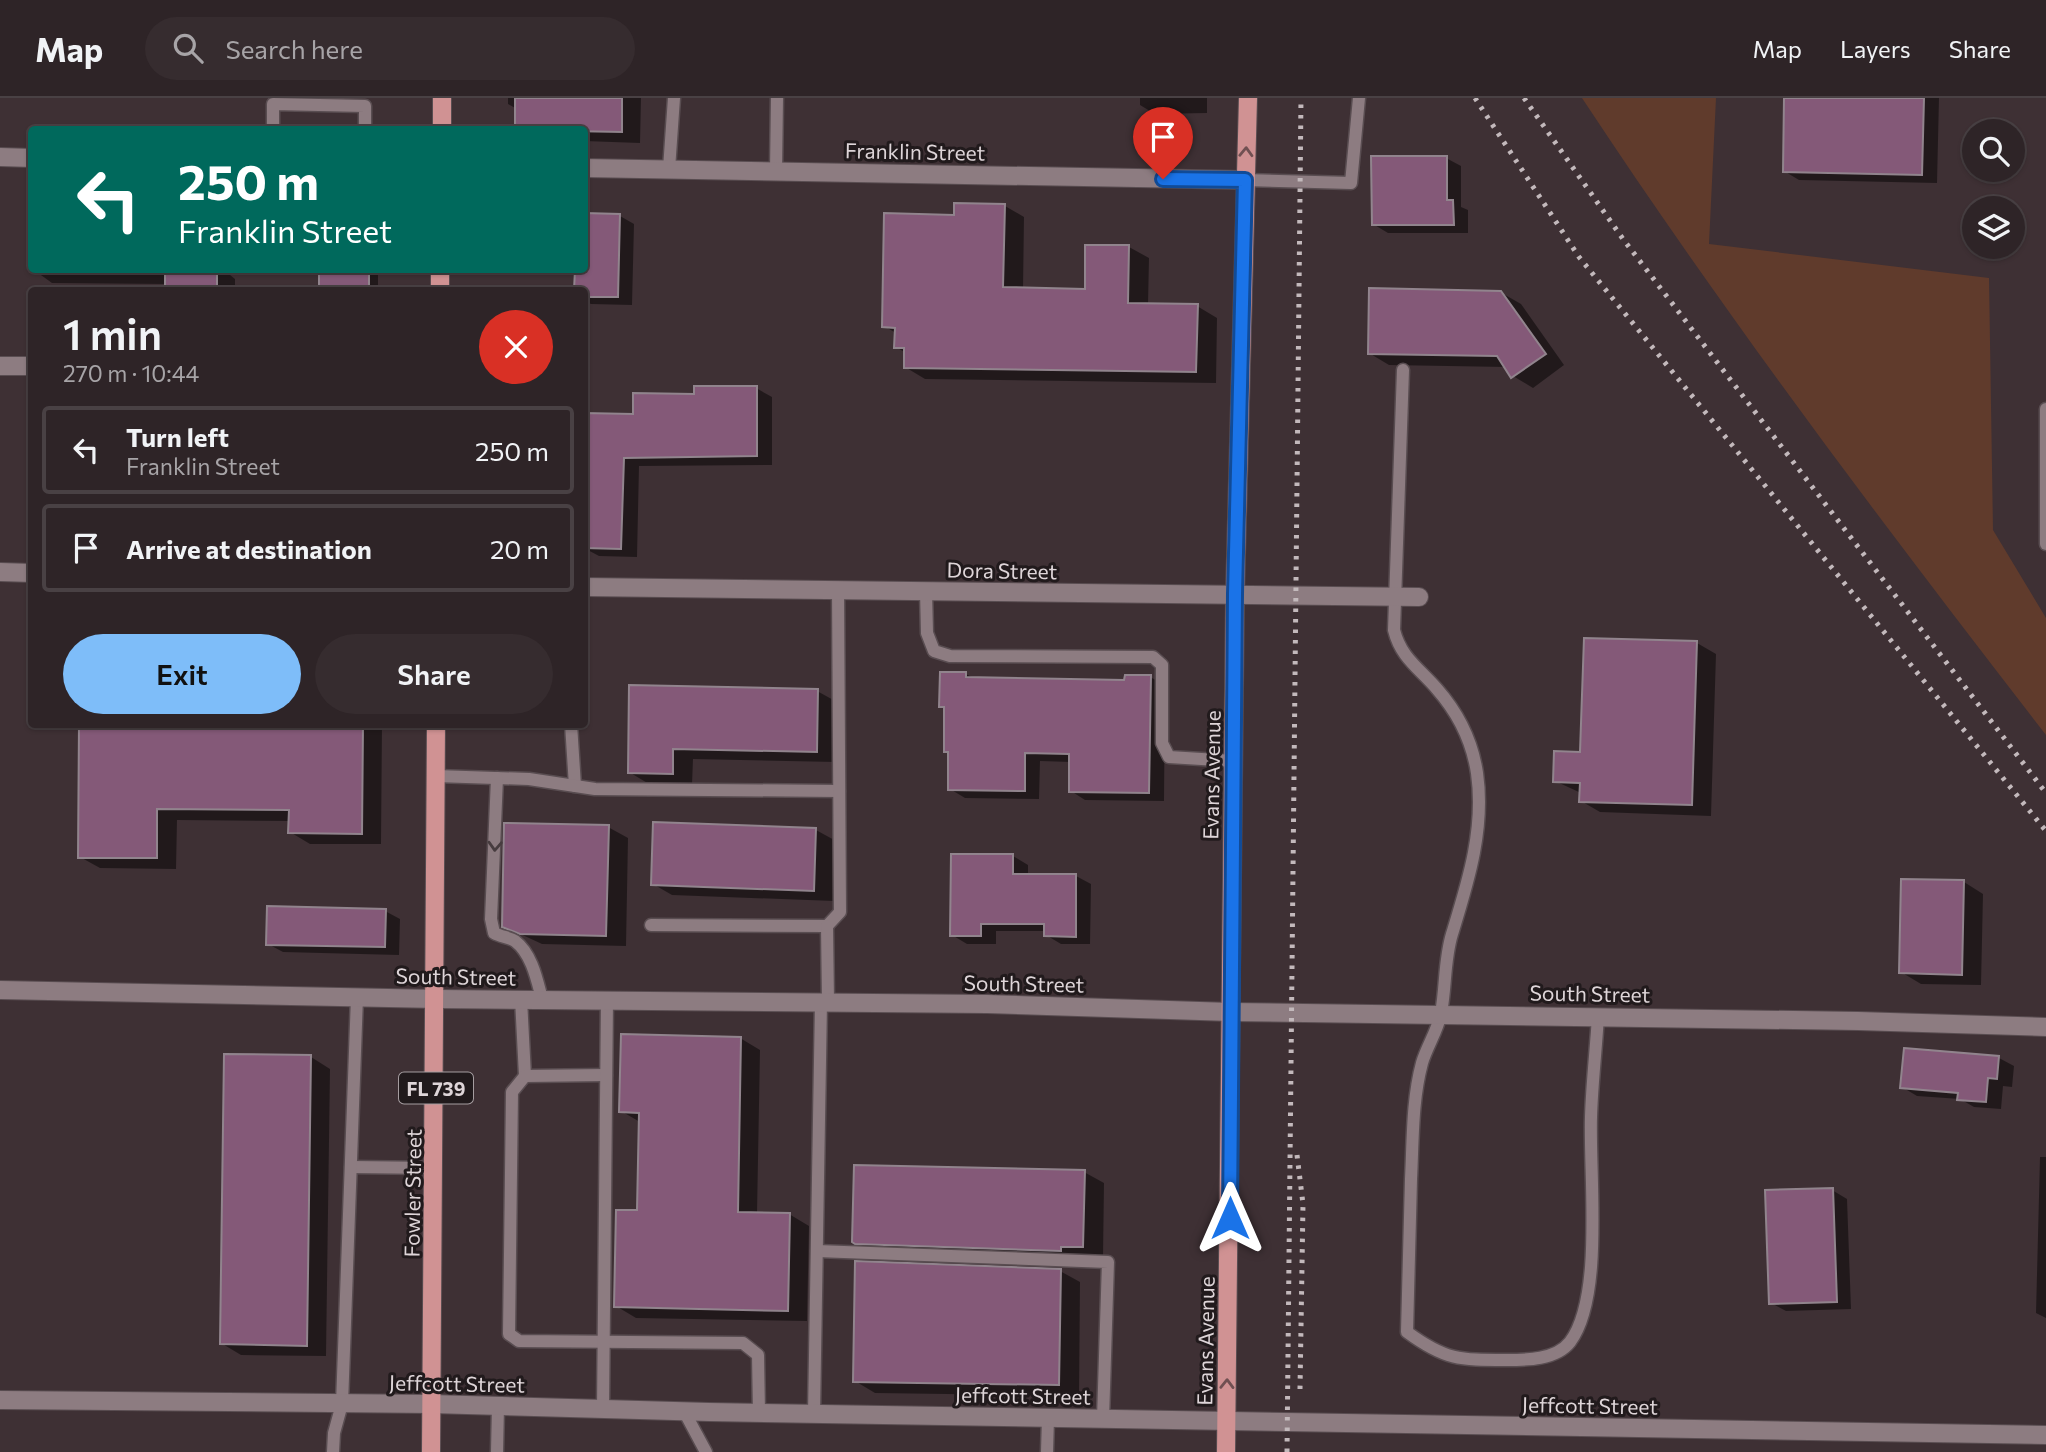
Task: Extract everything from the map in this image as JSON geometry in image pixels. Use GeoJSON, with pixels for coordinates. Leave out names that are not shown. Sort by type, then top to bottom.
{"type":"FeatureCollection","features":[{"type":"Feature","properties":{"kind":"main road"},"geometry":{"type":"LineString","coordinates":[[442,98],[442,126]]}},
{"type":"Feature","properties":{"kind":"main road","name":"Evans Avenue"},"geometry":{"type":"LineString","coordinates":[[1226,1452],[1235,594],[1248,98]]}},
{"type":"Feature","properties":{"kind":"main road","name":"Fowler Street"},"geometry":{"type":"LineString","coordinates":[[431,1452],[437,999],[436,728]]}},
{"type":"Feature","properties":{"kind":"street"},"geometry":{"type":"LineString","coordinates":[[0,157],[28,158]]}},
{"type":"Feature","properties":{"kind":"street","name":"Franklin Street"},"geometry":{"type":"LineString","coordinates":[[588,168],[1245,180]]}},
{"type":"Feature","properties":{"kind":"street"},"geometry":{"type":"LineString","coordinates":[[0,366],[28,366]]}},
{"type":"Feature","properties":{"kind":"street"},"geometry":{"type":"LineString","coordinates":[[0,572],[28,573]]}},
{"type":"Feature","properties":{"kind":"street","name":"Dora Street"},"geometry":{"type":"LineString","coordinates":[[588,587],[1419,597]]}},
{"type":"Feature","properties":{"kind":"street","name":"South Street"},"geometry":{"type":"LineString","coordinates":[[0,990],[437,999],[824,1002],[1230,1012],[1441,1013],[2046,1027]]}},
{"type":"Feature","properties":{"kind":"street","name":"Jeffcott Street"},"geometry":{"type":"LineString","coordinates":[[0,1400],[432,1404],[759,1413],[2046,1435]]}},
{"type":"Feature","properties":{"kind":"lane"},"geometry":{"type":"LineString","coordinates":[[669,169],[674,98]]}},
{"type":"Feature","properties":{"kind":"lane"},"geometry":{"type":"LineString","coordinates":[[776,171],[777,98]]}},
{"type":"Feature","properties":{"kind":"lane"},"geometry":{"type":"LineString","coordinates":[[1245,180],[1351,183],[1359,98]]}},
{"type":"Feature","properties":{"kind":"lane"},"geometry":{"type":"LineString","coordinates":[[273,126],[273,104],[365,106],[365,126]]}},
{"type":"Feature","properties":{"kind":"lane"},"geometry":{"type":"LineString","coordinates":[[1403,370],[1394,630],[1398,647],[1436,688],[1465,728],[1477,777],[1476,845],[1466,896],[1452,936],[1442,983],[1441,1013],[1422,1063],[1413,1114],[1407,1332],[1429,1348],[1457,1360],[1536,1360],[1568,1345],[1583,1319],[1590,1275],[1591,1117],[1598,1016]]}},
{"type":"Feature","properties":{"kind":"lane"},"geometry":{"type":"LineString","coordinates":[[2046,409],[2046,544]]}},
{"type":"Feature","properties":{"kind":"lane"},"geometry":{"type":"LineString","coordinates":[[814,1414],[827,926],[840,912],[838,589]]}},
{"type":"Feature","properties":{"kind":"lane"},"geometry":{"type":"LineString","coordinates":[[926,591],[927,633],[934,651],[950,656],[1153,657],[1162,665],[1162,743],[1169,757],[1234,761]]}},
{"type":"Feature","properties":{"kind":"lane"},"geometry":{"type":"LineString","coordinates":[[571,728],[575,786]]}},
{"type":"Feature","properties":{"kind":"lane"},"geometry":{"type":"LineString","coordinates":[[436,776],[645,790],[839,791]]}},
{"type":"Feature","properties":{"kind":"lane"},"geometry":{"type":"LineString","coordinates":[[497,778],[491,919],[494,933],[513,939],[523,950],[536,976],[542,999]]}},
{"type":"Feature","properties":{"kind":"lane"},"geometry":{"type":"LineString","coordinates":[[651,925],[827,926]]}},
{"type":"Feature","properties":{"kind":"lane"},"geometry":{"type":"LineString","coordinates":[[333,1452],[334,1433],[342,1404],[357,997]]}},
{"type":"Feature","properties":{"kind":"lane"},"geometry":{"type":"LineString","coordinates":[[521,999],[524,1076],[512,1092],[509,1334],[519,1341],[743,1343],[758,1354],[759,1413]]}},
{"type":"Feature","properties":{"kind":"lane"},"geometry":{"type":"LineString","coordinates":[[603,1409],[607,999]]}},
{"type":"Feature","properties":{"kind":"lane"},"geometry":{"type":"LineString","coordinates":[[524,1076],[606,1075]]}},
{"type":"Feature","properties":{"kind":"lane"},"geometry":{"type":"LineString","coordinates":[[351,1167],[435,1168]]}},
{"type":"Feature","properties":{"kind":"lane"},"geometry":{"type":"LineString","coordinates":[[817,1251],[1108,1262],[1103,1419]]}},
{"type":"Feature","properties":{"kind":"lane"},"geometry":{"type":"LineString","coordinates":[[497,1452],[498,1406]]}},
{"type":"Feature","properties":{"kind":"lane"},"geometry":{"type":"LineString","coordinates":[[684,1411],[706,1452]]}},
{"type":"Feature","properties":{"kind":"lane"},"geometry":{"type":"LineString","coordinates":[[1047,1452],[1048,1418]]}},
{"type":"Feature","properties":{"kind":"shaded area"},"geometry":{"type":"Polygon","coordinates":[[[1582,98],[1716,98],[1709,244],[1989,278],[1993,530],[2046,618],[2046,735],[1808,421],[1693,261],[1582,98]]]}},
{"type":"Feature","properties":{"kind":"building"},"geometry":{"type":"Polygon","coordinates":[[[515,98],[622,98],[622,132],[588,131],[588,126],[515,126],[515,98]]]}},
{"type":"Feature","properties":{"kind":"building"},"geometry":{"type":"Polygon","coordinates":[[[1784,98],[1924,98],[1922,175],[1783,172],[1784,98]]]}},
{"type":"Feature","properties":{"kind":"building"},"geometry":{"type":"Polygon","coordinates":[[[1371,156],[1447,156],[1447,200],[1453,200],[1454,225],[1372,225],[1371,156]]]}},
{"type":"Feature","properties":{"kind":"building"},"geometry":{"type":"Polygon","coordinates":[[[954,203],[1005,204],[1003,287],[1085,289],[1085,245],[1129,245],[1128,303],[1198,304],[1196,372],[904,368],[904,348],[894,348],[895,328],[882,327],[884,213],[954,215],[954,203]]]}},
{"type":"Feature","properties":{"kind":"building"},"geometry":{"type":"Polygon","coordinates":[[[588,213],[620,214],[618,297],[588,297],[588,287],[574,287],[575,273],[588,273],[588,213]]]}},
{"type":"Feature","properties":{"kind":"building"},"geometry":{"type":"Polygon","coordinates":[[[165,273],[217,273],[217,287],[165,287],[165,273]]]}},
{"type":"Feature","properties":{"kind":"building"},"geometry":{"type":"Polygon","coordinates":[[[319,273],[369,273],[369,287],[319,287],[319,273]]]}},
{"type":"Feature","properties":{"kind":"building"},"geometry":{"type":"Polygon","coordinates":[[[1369,288],[1501,291],[1546,354],[1511,378],[1497,356],[1368,354],[1369,288]]]}},
{"type":"Feature","properties":{"kind":"building"},"geometry":{"type":"Polygon","coordinates":[[[694,386],[757,386],[757,456],[624,458],[621,549],[588,548],[588,413],[633,414],[633,393],[694,394],[694,386]]]}},
{"type":"Feature","properties":{"kind":"building"},"geometry":{"type":"Polygon","coordinates":[[[1584,638],[1697,641],[1692,805],[1579,802],[1580,783],[1553,782],[1554,751],[1580,752],[1584,638]]]}},
{"type":"Feature","properties":{"kind":"building"},"geometry":{"type":"Polygon","coordinates":[[[940,672],[966,672],[966,677],[1124,680],[1125,675],[1151,675],[1149,793],[1069,792],[1069,754],[1025,753],[1025,791],[948,790],[948,752],[944,752],[944,707],[939,707],[940,672]]]}},
{"type":"Feature","properties":{"kind":"building"},"geometry":{"type":"Polygon","coordinates":[[[629,685],[818,689],[817,752],[673,749],[673,774],[628,773],[629,685]]]}},
{"type":"Feature","properties":{"kind":"building"},"geometry":{"type":"Polygon","coordinates":[[[79,728],[363,728],[362,834],[288,833],[289,810],[157,809],[157,858],[78,858],[79,728]]]}},
{"type":"Feature","properties":{"kind":"building"},"geometry":{"type":"Polygon","coordinates":[[[653,822],[816,828],[814,891],[651,885],[653,822]]]}},
{"type":"Feature","properties":{"kind":"building"},"geometry":{"type":"Polygon","coordinates":[[[504,823],[609,825],[606,936],[520,934],[502,927],[504,823]]]}},
{"type":"Feature","properties":{"kind":"building"},"geometry":{"type":"Polygon","coordinates":[[[951,854],[1013,854],[1013,874],[1076,874],[1076,937],[1044,936],[1044,924],[981,924],[981,936],[950,936],[951,854]]]}},
{"type":"Feature","properties":{"kind":"building"},"geometry":{"type":"Polygon","coordinates":[[[1901,879],[1964,880],[1962,975],[1899,973],[1901,879]]]}},
{"type":"Feature","properties":{"kind":"building"},"geometry":{"type":"Polygon","coordinates":[[[267,906],[386,909],[385,947],[266,945],[267,906]]]}},
{"type":"Feature","properties":{"kind":"building"},"geometry":{"type":"Polygon","coordinates":[[[621,1034],[741,1037],[738,1212],[790,1213],[788,1311],[614,1307],[616,1210],[637,1210],[639,1113],[619,1112],[621,1034]]]}},
{"type":"Feature","properties":{"kind":"building"},"geometry":{"type":"Polygon","coordinates":[[[1904,1048],[1999,1056],[1997,1079],[1988,1078],[1986,1102],[1957,1100],[1958,1093],[1900,1088],[1904,1048]]]}},
{"type":"Feature","properties":{"kind":"building"},"geometry":{"type":"Polygon","coordinates":[[[224,1054],[311,1055],[307,1346],[220,1344],[224,1054]]]}},
{"type":"Feature","properties":{"kind":"building"},"geometry":{"type":"Polygon","coordinates":[[[854,1165],[1085,1170],[1083,1247],[1061,1247],[1061,1251],[855,1244],[852,1242],[854,1165]]]}},
{"type":"Feature","properties":{"kind":"building"},"geometry":{"type":"Polygon","coordinates":[[[1833,1188],[1837,1302],[1769,1304],[1765,1190],[1833,1188]]]}},
{"type":"Feature","properties":{"kind":"building"},"geometry":{"type":"Polygon","coordinates":[[[855,1261],[1061,1269],[1059,1385],[853,1382],[855,1261]]]}},
{"type":"Feature","properties":{"kind":"railway"},"geometry":{"type":"LineString","coordinates":[[1287,1452],[1301,98]]}},
{"type":"Feature","properties":{"kind":"railway"},"geometry":{"type":"LineString","coordinates":[[1475,98],[1579,257],[2046,831]]}},
{"type":"Feature","properties":{"kind":"railway"},"geometry":{"type":"LineString","coordinates":[[1524,98],[1623,239],[2046,793]]}},
{"type":"Feature","properties":{"kind":"railway"},"geometry":{"type":"LineString","coordinates":[[1297,1155],[1303,1204],[1300,1389]]}},
{"type":"Feature","properties":{"kind":"route"},"geometry":{"type":"LineString","coordinates":[[1163,179],[1245,180],[1235,594],[1230,1218]]}}]}
